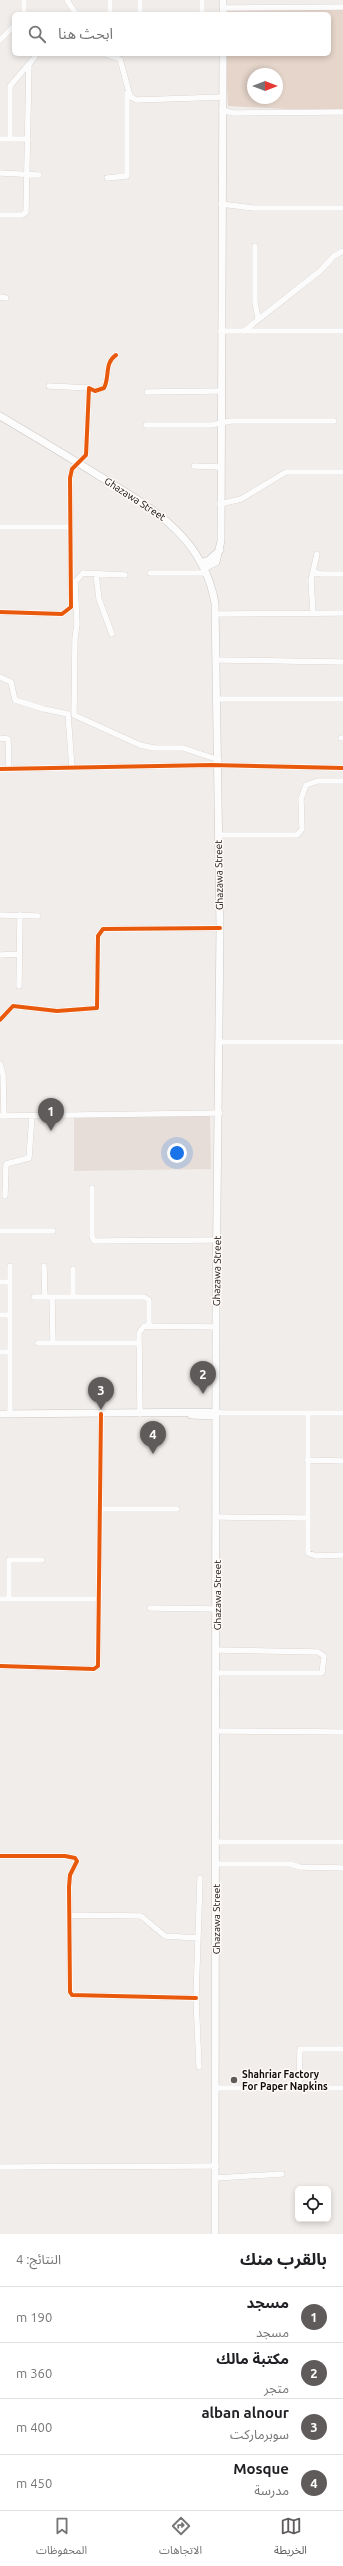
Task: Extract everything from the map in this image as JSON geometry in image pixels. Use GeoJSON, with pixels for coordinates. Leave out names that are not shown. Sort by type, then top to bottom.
{"type":"FeatureCollection","features":[{"type":"Feature","properties":{"kind":"main road"},"geometry":{"type":"LineString","coordinates":[[223,0],[223,11]]}},
{"type":"Feature","properties":{"kind":"main road"},"geometry":{"type":"LineString","coordinates":[[211,584],[220,550],[223,56]]}},
{"type":"Feature","properties":{"kind":"main road","name":"Ghazawa Street"},"geometry":{"type":"LineString","coordinates":[[0,416],[149,506],[172,524],[186,540],[211,584],[216,614],[219,764],[218,835],[220,928],[220,1113],[216,1327],[216,1401],[218,1416],[218,1673],[215,1842],[215,2234]]}},
{"type":"Feature","properties":{"kind":"main road"},"geometry":{"type":"LineString","coordinates":[[203,568],[220,550]]}},
{"type":"Feature","properties":{"kind":"main road"},"geometry":{"type":"LineString","coordinates":[[203,568],[216,562]]}},
{"type":"Feature","properties":{"kind":"main road"},"geometry":{"type":"LineString","coordinates":[[203,1414],[216,1401]]}},
{"type":"Feature","properties":{"kind":"main road"},"geometry":{"type":"LineString","coordinates":[[0,1414],[203,1414],[218,1416]]}},
{"type":"Feature","properties":{"kind":"main road"},"geometry":{"type":"LineString","coordinates":[[203,1414],[218,1416]]}},
{"type":"Feature","properties":{"kind":"street"},"geometry":{"type":"LineString","coordinates":[[24,0],[24,12]]}},
{"type":"Feature","properties":{"kind":"street"},"geometry":{"type":"LineString","coordinates":[[67,0],[75,12]]}},
{"type":"Feature","properties":{"kind":"street"},"geometry":{"type":"LineString","coordinates":[[110,0],[110,12]]}},
{"type":"Feature","properties":{"kind":"street"},"geometry":{"type":"LineString","coordinates":[[140,0],[140,12]]}},
{"type":"Feature","properties":{"kind":"street"},"geometry":{"type":"LineString","coordinates":[[202,0],[202,12]]}},
{"type":"Feature","properties":{"kind":"street"},"geometry":{"type":"LineString","coordinates":[[223,11],[343,7]]}},
{"type":"Feature","properties":{"kind":"street"},"geometry":{"type":"LineString","coordinates":[[0,40],[12,28]]}},
{"type":"Feature","properties":{"kind":"street"},"geometry":{"type":"LineString","coordinates":[[111,56],[120,59],[130,96],[140,100],[222,97]]}},
{"type":"Feature","properties":{"kind":"street"},"geometry":{"type":"LineString","coordinates":[[10,139],[10,86],[35,57]]}},
{"type":"Feature","properties":{"kind":"street"},"geometry":{"type":"LineString","coordinates":[[0,215],[25,214],[28,174],[29,64]]}},
{"type":"Feature","properties":{"kind":"street"},"geometry":{"type":"LineString","coordinates":[[107,178],[126,177],[128,174],[127,88]]}},
{"type":"Feature","properties":{"kind":"street"},"geometry":{"type":"LineString","coordinates":[[222,110],[231,113],[343,112]]}},
{"type":"Feature","properties":{"kind":"street"},"geometry":{"type":"LineString","coordinates":[[0,139],[28,139]]}},
{"type":"Feature","properties":{"kind":"street"},"geometry":{"type":"LineString","coordinates":[[0,173],[39,175]]}},
{"type":"Feature","properties":{"kind":"street"},"geometry":{"type":"LineString","coordinates":[[221,204],[253,208],[343,208]]}},
{"type":"Feature","properties":{"kind":"street"},"geometry":{"type":"LineString","coordinates":[[255,246],[255,302],[258,318]]}},
{"type":"Feature","properties":{"kind":"street"},"geometry":{"type":"LineString","coordinates":[[244,331],[258,318],[320,271],[334,256],[343,251]]}},
{"type":"Feature","properties":{"kind":"street"},"geometry":{"type":"LineString","coordinates":[[0,296],[6,298]]}},
{"type":"Feature","properties":{"kind":"street"},"geometry":{"type":"LineString","coordinates":[[221,331],[343,331]]}},
{"type":"Feature","properties":{"kind":"street"},"geometry":{"type":"LineString","coordinates":[[49,386],[89,388],[95,391],[104,388],[109,363],[116,355]]}},
{"type":"Feature","properties":{"kind":"street"},"geometry":{"type":"LineString","coordinates":[[0,612],[62,614],[70,608],[70,478],[72,469],[86,456],[89,388]]}},
{"type":"Feature","properties":{"kind":"street"},"geometry":{"type":"LineString","coordinates":[[147,392],[220,391]]}},
{"type":"Feature","properties":{"kind":"street"},"geometry":{"type":"LineString","coordinates":[[146,425],[220,423],[239,420],[334,420]]}},
{"type":"Feature","properties":{"kind":"street"},"geometry":{"type":"LineString","coordinates":[[194,466],[220,467]]}},
{"type":"Feature","properties":{"kind":"street"},"geometry":{"type":"LineString","coordinates":[[220,504],[241,499],[286,472],[343,472]]}},
{"type":"Feature","properties":{"kind":"street"},"geometry":{"type":"LineString","coordinates":[[0,527],[70,527]]}},
{"type":"Feature","properties":{"kind":"street"},"geometry":{"type":"LineString","coordinates":[[313,613],[313,572],[317,554]]}},
{"type":"Feature","properties":{"kind":"street"},"geometry":{"type":"LineString","coordinates":[[150,572],[203,568]]}},
{"type":"Feature","properties":{"kind":"street"},"geometry":{"type":"LineString","coordinates":[[313,572],[321,574],[343,574]]}},
{"type":"Feature","properties":{"kind":"street"},"geometry":{"type":"LineString","coordinates":[[125,575],[83,573],[75,582],[77,624],[75,638],[74,714],[140,745],[154,748],[183,748],[219,764]]}},
{"type":"Feature","properties":{"kind":"street"},"geometry":{"type":"LineString","coordinates":[[96,574],[99,599],[112,634]]}},
{"type":"Feature","properties":{"kind":"street"},"geometry":{"type":"LineString","coordinates":[[216,614],[343,613]]}},
{"type":"Feature","properties":{"kind":"street"},"geometry":{"type":"LineString","coordinates":[[217,660],[343,662]]}},
{"type":"Feature","properties":{"kind":"street"},"geometry":{"type":"LineString","coordinates":[[0,677],[11,682],[15,700],[44,709],[68,714],[72,768]]}},
{"type":"Feature","properties":{"kind":"street"},"geometry":{"type":"LineString","coordinates":[[217,699],[343,699]]}},
{"type":"Feature","properties":{"kind":"street"},"geometry":{"type":"LineString","coordinates":[[0,738],[8,739],[9,769]]}},
{"type":"Feature","properties":{"kind":"street"},"geometry":{"type":"LineString","coordinates":[[0,769],[219,764],[343,768]]}},
{"type":"Feature","properties":{"kind":"street"},"geometry":{"type":"LineString","coordinates":[[218,835],[297,835],[302,829],[301,799],[306,785],[318,781],[343,781]]}},
{"type":"Feature","properties":{"kind":"street"},"geometry":{"type":"LineString","coordinates":[[0,915],[38,916]]}},
{"type":"Feature","properties":{"kind":"street"},"geometry":{"type":"LineString","coordinates":[[19,986],[20,915]]}},
{"type":"Feature","properties":{"kind":"street"},"geometry":{"type":"LineString","coordinates":[[0,1020],[13,1006],[19,1005],[40,1010],[97,1008],[98,936],[103,929],[220,928]]}},
{"type":"Feature","properties":{"kind":"street"},"geometry":{"type":"LineString","coordinates":[[0,955],[19,954]]}},
{"type":"Feature","properties":{"kind":"street"},"geometry":{"type":"LineString","coordinates":[[219,1042],[343,1042]]}},
{"type":"Feature","properties":{"kind":"street"},"geometry":{"type":"LineString","coordinates":[[0,1064],[3,1074],[2,1116],[220,1113]]}},
{"type":"Feature","properties":{"kind":"street"},"geometry":{"type":"LineString","coordinates":[[6,1196],[6,1164],[29,1158],[32,1116]]}},
{"type":"Feature","properties":{"kind":"street"},"geometry":{"type":"LineString","coordinates":[[92,1188],[92,1236],[94,1241],[217,1240]]}},
{"type":"Feature","properties":{"kind":"street"},"geometry":{"type":"LineString","coordinates":[[0,1231],[53,1231]]}},
{"type":"Feature","properties":{"kind":"street"},"geometry":{"type":"LineString","coordinates":[[10,1266],[10,1414]]}},
{"type":"Feature","properties":{"kind":"street"},"geometry":{"type":"LineString","coordinates":[[44,1266],[45,1297]]}},
{"type":"Feature","properties":{"kind":"street"},"geometry":{"type":"LineString","coordinates":[[73,1269],[73,1297]]}},
{"type":"Feature","properties":{"kind":"street"},"geometry":{"type":"LineString","coordinates":[[0,1282],[10,1282]]}},
{"type":"Feature","properties":{"kind":"street"},"geometry":{"type":"LineString","coordinates":[[34,1297],[144,1296],[149,1300],[149,1326]]}},
{"type":"Feature","properties":{"kind":"street"},"geometry":{"type":"LineString","coordinates":[[52,1297],[53,1343]]}},
{"type":"Feature","properties":{"kind":"street"},"geometry":{"type":"LineString","coordinates":[[0,1316],[9,1315]]}},
{"type":"Feature","properties":{"kind":"street"},"geometry":{"type":"LineString","coordinates":[[140,1414],[139,1333],[144,1326],[216,1327]]}},
{"type":"Feature","properties":{"kind":"street"},"geometry":{"type":"LineString","coordinates":[[38,1343],[139,1343]]}},
{"type":"Feature","properties":{"kind":"street"},"geometry":{"type":"LineString","coordinates":[[0,1352],[9,1352]]}},
{"type":"Feature","properties":{"kind":"street"},"geometry":{"type":"LineString","coordinates":[[308,1413],[307,1460],[310,1555],[343,1555]]}},
{"type":"Feature","properties":{"kind":"street"},"geometry":{"type":"LineString","coordinates":[[218,1416],[343,1413]]}},
{"type":"Feature","properties":{"kind":"street"},"geometry":{"type":"LineString","coordinates":[[0,1666],[97,1668],[100,1599],[101,1414]]}},
{"type":"Feature","properties":{"kind":"street"},"geometry":{"type":"LineString","coordinates":[[307,1460],[343,1461]]}},
{"type":"Feature","properties":{"kind":"street"},"geometry":{"type":"LineString","coordinates":[[101,1509],[176,1509]]}},
{"type":"Feature","properties":{"kind":"street"},"geometry":{"type":"LineString","coordinates":[[217,1517],[308,1518]]}},
{"type":"Feature","properties":{"kind":"street"},"geometry":{"type":"LineString","coordinates":[[9,1599],[9,1560],[42,1560]]}},
{"type":"Feature","properties":{"kind":"street"},"geometry":{"type":"LineString","coordinates":[[0,1599],[100,1599]]}},
{"type":"Feature","properties":{"kind":"street"},"geometry":{"type":"LineString","coordinates":[[150,1608],[217,1609]]}},
{"type":"Feature","properties":{"kind":"street"},"geometry":{"type":"LineString","coordinates":[[217,1650],[318,1652],[324,1656],[322,1673],[218,1673]]}},
{"type":"Feature","properties":{"kind":"street"},"geometry":{"type":"LineString","coordinates":[[216,1731],[343,1732]]}},
{"type":"Feature","properties":{"kind":"street"},"geometry":{"type":"LineString","coordinates":[[215,1842],[343,1842]]}},
{"type":"Feature","properties":{"kind":"street"},"geometry":{"type":"LineString","coordinates":[[0,1856],[65,1856],[75,1858],[77,1861],[70,1874],[70,1992],[72,1995],[196,1998]]}},
{"type":"Feature","properties":{"kind":"street"},"geometry":{"type":"LineString","coordinates":[[216,1864],[290,1864],[300,1867],[343,1868]]}},
{"type":"Feature","properties":{"kind":"street"},"geometry":{"type":"LineString","coordinates":[[199,2067],[196,1998],[200,1878]]}},
{"type":"Feature","properties":{"kind":"street"},"geometry":{"type":"LineString","coordinates":[[69,1915],[141,1916],[165,1936],[198,1938]]}},
{"type":"Feature","properties":{"kind":"street"},"geometry":{"type":"LineString","coordinates":[[299,2088],[300,2049],[343,2049]]}},
{"type":"Feature","properties":{"kind":"street"},"geometry":{"type":"LineString","coordinates":[[215,2088],[343,2088]]}},
{"type":"Feature","properties":{"kind":"street"},"geometry":{"type":"LineString","coordinates":[[0,2167],[216,2166]]}},
{"type":"Feature","properties":{"kind":"street"},"geometry":{"type":"LineString","coordinates":[[216,2178],[282,2174]]}},
{"type":"Feature","properties":{"kind":"shaded area"},"geometry":{"type":"Polygon","coordinates":[[[343,7],[343,112],[228,106],[225,56],[331,56],[331,12],[223,12],[223,8],[343,7]]]}},
{"type":"Feature","properties":{"kind":"shaded area"},"geometry":{"type":"Polygon","coordinates":[[[210,1116],[211,1169],[74,1171],[74,1117],[210,1116]]]}},
{"type":"Feature","properties":{"kind":"cycle path"},"geometry":{"type":"LineString","coordinates":[[0,612],[62,614],[71,607],[70,478],[72,469],[86,455],[89,388],[95,391],[104,388],[110,362],[116,355]]}},
{"type":"Feature","properties":{"kind":"cycle path"},"geometry":{"type":"LineString","coordinates":[[0,769],[211,765],[343,768]]}},
{"type":"Feature","properties":{"kind":"cycle path"},"geometry":{"type":"LineString","coordinates":[[0,1020],[13,1006],[57,1011],[97,1008],[98,936],[103,929],[220,928]]}},
{"type":"Feature","properties":{"kind":"cycle path"},"geometry":{"type":"LineString","coordinates":[[0,1666],[94,1669],[98,1666],[101,1414]]}},
{"type":"Feature","properties":{"kind":"cycle path"},"geometry":{"type":"LineString","coordinates":[[0,1856],[65,1856],[75,1858],[77,1861],[70,1875],[69,1887],[70,1992],[72,1995],[196,1998]]}},
{"type":"Feature","properties":{"kind":"place","name":"مسجد"},"geometry":{"type":"Point","coordinates":[51,1131]}},
{"type":"Feature","properties":{"kind":"place","name":"مكتبة مالك"},"geometry":{"type":"Point","coordinates":[203,1394]}},
{"type":"Feature","properties":{"kind":"place","name":"alban alnour"},"geometry":{"type":"Point","coordinates":[101,1410]}},
{"type":"Feature","properties":{"kind":"place","name":"Mosque"},"geometry":{"type":"Point","coordinates":[153,1454]}},
{"type":"Feature","properties":{"kind":"place","name":"Shahriar Factory For Paper Napkins"},"geometry":{"type":"Point","coordinates":[234,2080]}}]}
